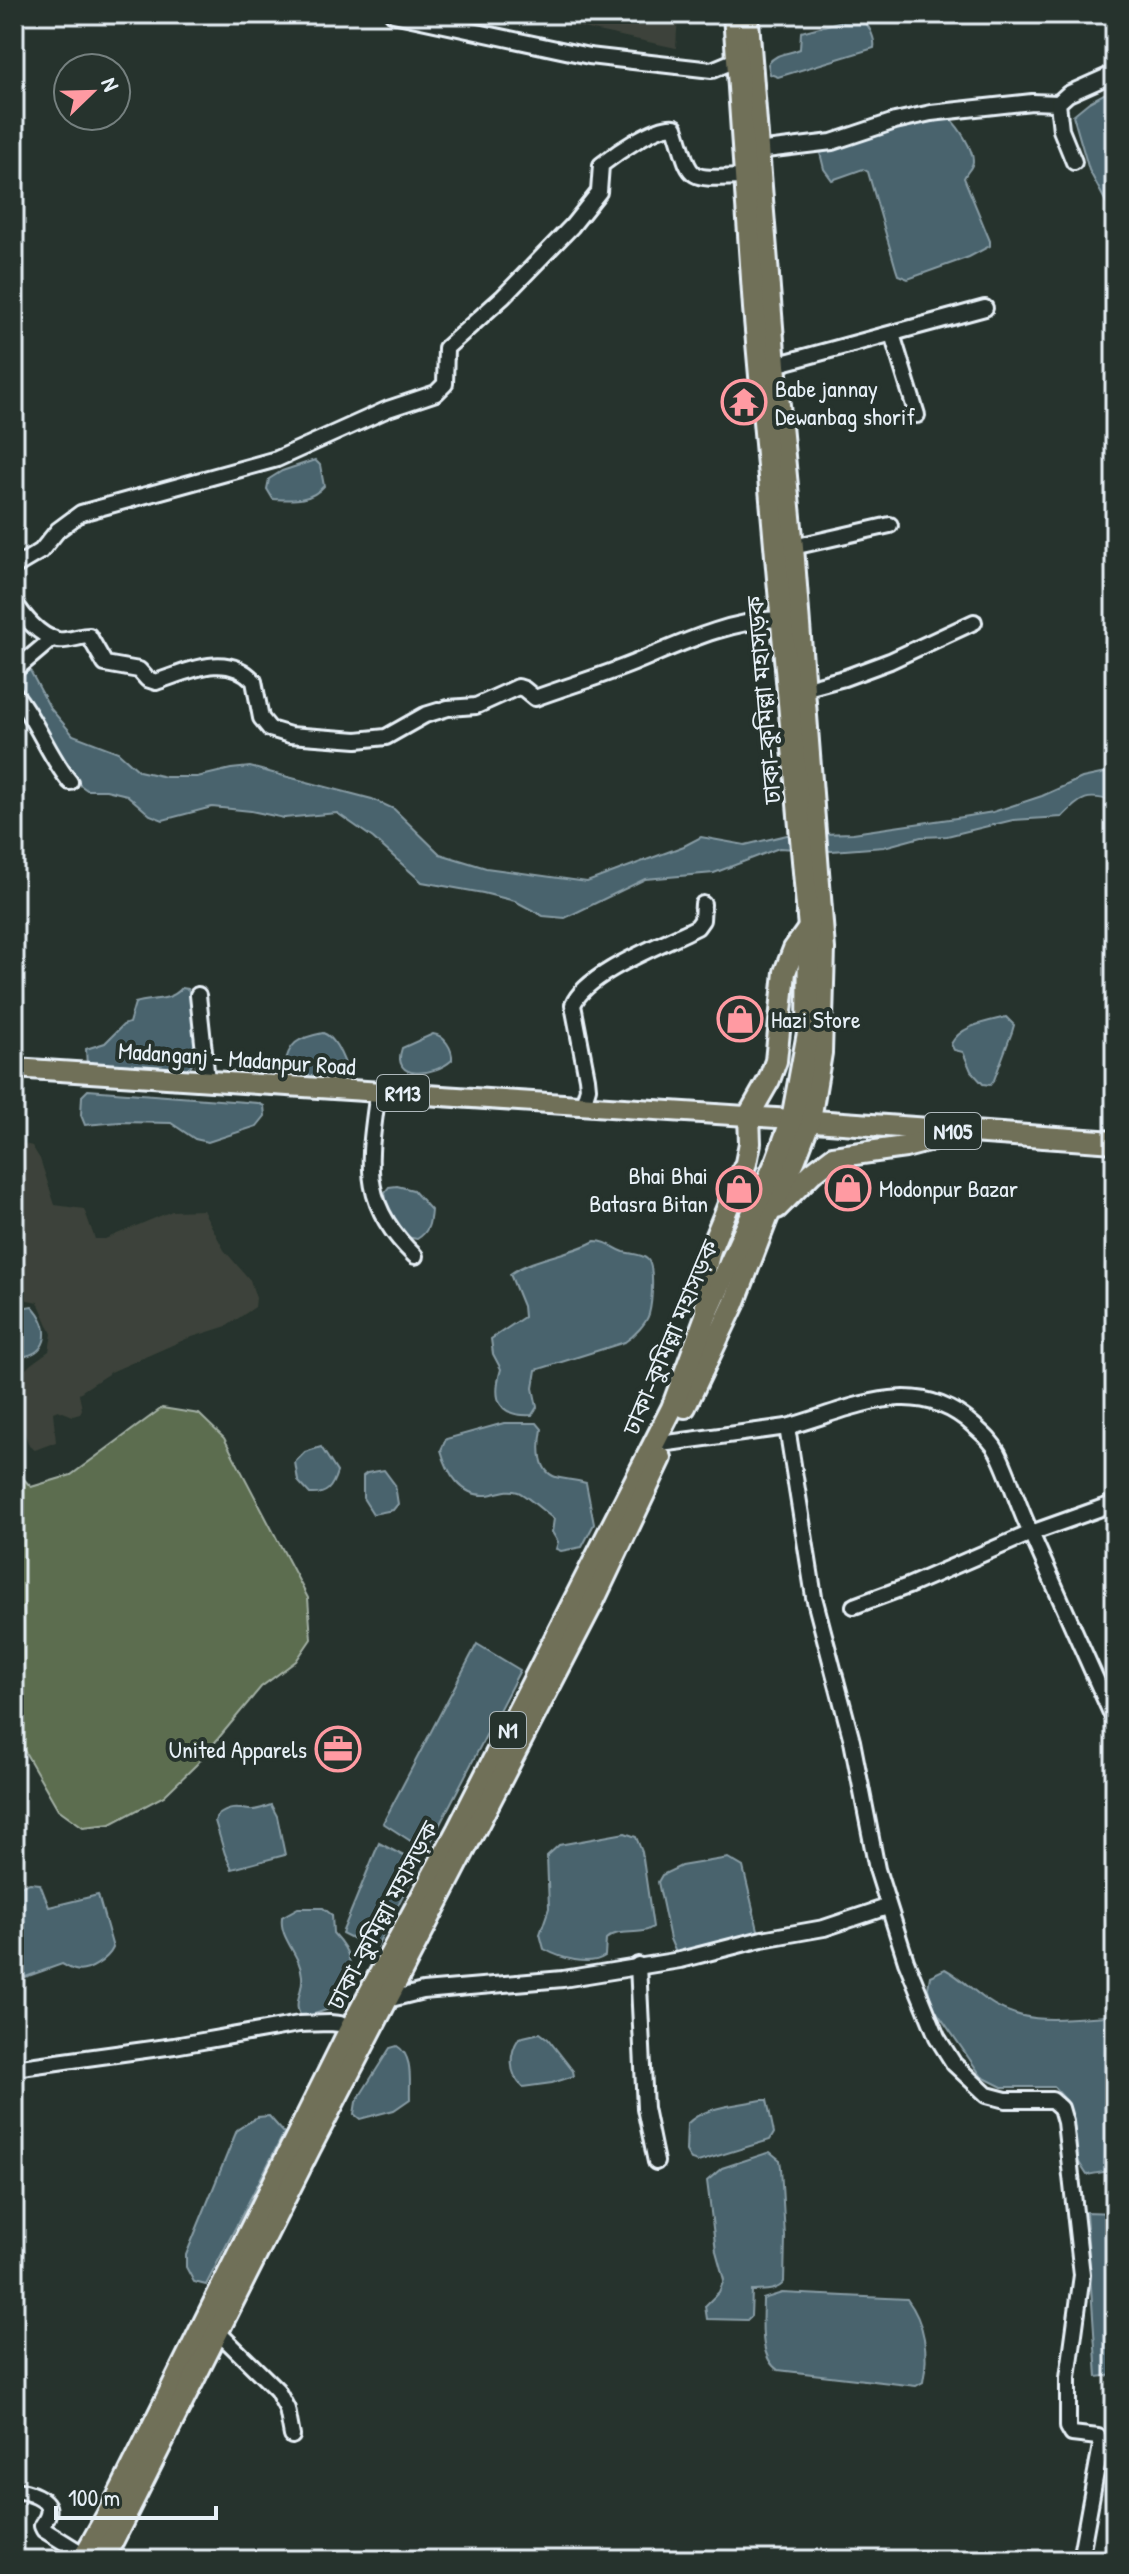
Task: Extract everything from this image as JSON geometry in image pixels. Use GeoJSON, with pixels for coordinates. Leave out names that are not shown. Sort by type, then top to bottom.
{"type":"FeatureCollection","features":[{"type":"Feature","properties":{"kind":"highway","name":"ঢাকা–কুমিল্লা মহাসড়ক"},"geometry":{"type":"LineString","coordinates":[[90,2559],[349,2031],[458,1829],[606,1531],[672,1408],[706,1316],[776,1162],[801,1120],[821,1053],[824,949],[810,862],[782,619],[734,14]]}},
{"type":"Feature","properties":{"kind":"highway","name":"ঢাকা–কুমিল্লা মহাসড়ক"},"geometry":{"type":"LineString","coordinates":[[747,14],[793,547],[803,689],[805,805]]}},
{"type":"Feature","properties":{"kind":"highway","name":"ঢাকা–কুমিল্লা মহাসড়ক"},"geometry":{"type":"LineString","coordinates":[[90,2559],[218,2332],[578,1631],[734,1304],[767,1218],[795,1159],[808,1033],[810,862]]}},
{"type":"Feature","properties":{"kind":"highway"},"geometry":{"type":"LineString","coordinates":[[706,1316],[705,1271],[710,1250],[746,1163],[750,1143],[749,1115],[776,1061],[785,972],[794,949],[809,928]]}},
{"type":"Feature","properties":{"kind":"highway","name":"N105"},"geometry":{"type":"LineString","coordinates":[[801,1120],[1115,1142]]}},
{"type":"Feature","properties":{"kind":"highway"},"geometry":{"type":"LineString","coordinates":[[767,1218],[812,1173],[833,1157],[905,1147],[962,1132]]}},
{"type":"Feature","properties":{"kind":"main road","name":"Madanganj - Madanpur Road"},"geometry":{"type":"LineString","coordinates":[[14,1068],[801,1120]]}},
{"type":"Feature","properties":{"kind":"street"},"geometry":{"type":"LineString","coordinates":[[393,14],[589,56],[712,70],[736,60]]}},
{"type":"Feature","properties":{"kind":"street"},"geometry":{"type":"LineString","coordinates":[[757,151],[832,142],[895,121],[931,113],[1032,102],[1058,103],[1068,94],[1115,73]]}},
{"type":"Feature","properties":{"kind":"street"},"geometry":{"type":"LineString","coordinates":[[1058,103],[1061,130],[1074,162]]}},
{"type":"Feature","properties":{"kind":"street"},"geometry":{"type":"LineString","coordinates":[[14,567],[41,551],[58,530],[81,513],[277,459],[388,409],[440,390],[445,384],[446,348],[503,297],[572,226],[599,192],[601,165],[651,132],[667,125],[675,127],[689,171],[696,176],[745,177]]}},
{"type":"Feature","properties":{"kind":"street"},"geometry":{"type":"LineString","coordinates":[[775,365],[985,308]]}},
{"type":"Feature","properties":{"kind":"street"},"geometry":{"type":"LineString","coordinates":[[892,334],[917,415]]}},
{"type":"Feature","properties":{"kind":"street"},"geometry":{"type":"LineString","coordinates":[[793,547],[890,525]]}},
{"type":"Feature","properties":{"kind":"street"},"geometry":{"type":"LineString","coordinates":[[14,601],[30,622],[58,641],[89,636],[105,664],[139,670],[151,681],[215,664],[232,665],[254,681],[261,718],[270,729],[290,735],[357,740],[386,737],[425,715],[448,708],[476,706],[518,687],[535,698],[717,630],[764,619],[782,619]]}},
{"type":"Feature","properties":{"kind":"street"},"geometry":{"type":"LineString","coordinates":[[803,689],[878,666],[974,622]]}},
{"type":"Feature","properties":{"kind":"street"},"geometry":{"type":"LineString","coordinates":[[14,671],[53,638]]}},
{"type":"Feature","properties":{"kind":"street"},"geometry":{"type":"LineString","coordinates":[[14,693],[70,782]]}},
{"type":"Feature","properties":{"kind":"street"},"geometry":{"type":"LineString","coordinates":[[583,1105],[587,1078],[573,1005],[576,998],[610,970],[697,927],[702,920],[703,904]]}},
{"type":"Feature","properties":{"kind":"street"},"geometry":{"type":"LineString","coordinates":[[198,995],[207,1080]]}},
{"type":"Feature","properties":{"kind":"street"},"geometry":{"type":"LineString","coordinates":[[378,1091],[369,1152],[371,1181],[394,1235],[415,1256]]}},
{"type":"Feature","properties":{"kind":"street"},"geometry":{"type":"LineString","coordinates":[[668,1443],[787,1427],[887,1398],[912,1396],[957,1411],[990,1440],[998,1453],[1115,1722]]}},
{"type":"Feature","properties":{"kind":"street"},"geometry":{"type":"LineString","coordinates":[[787,1427],[814,1597],[852,1741],[887,1907],[906,1961],[937,2037],[954,2064],[987,2095],[1006,2100],[1052,2100],[1061,2108],[1065,2122],[1082,2275],[1068,2378],[1068,2427],[1072,2434],[1098,2437],[1101,2445],[1080,2560]]}},
{"type":"Feature","properties":{"kind":"street"},"geometry":{"type":"LineString","coordinates":[[854,1606],[1031,1533],[1115,1503]]}},
{"type":"Feature","properties":{"kind":"street"},"geometry":{"type":"LineString","coordinates":[[387,2000],[423,1991],[563,1979],[680,1960],[762,1939],[796,1935],[887,1907]]}},
{"type":"Feature","properties":{"kind":"street"},"geometry":{"type":"LineString","coordinates":[[638,1965],[645,2108],[656,2162]]}},
{"type":"Feature","properties":{"kind":"street"},"geometry":{"type":"LineString","coordinates":[[14,2068],[204,2042],[299,2024],[340,2024],[349,2031]]}},
{"type":"Feature","properties":{"kind":"street"},"geometry":{"type":"LineString","coordinates":[[218,2332],[277,2390],[287,2409],[292,2436]]}},
{"type":"Feature","properties":{"kind":"street"},"geometry":{"type":"LineString","coordinates":[[14,2490],[41,2499],[49,2514],[42,2526],[44,2530],[90,2559]]}},
{"type":"Feature","properties":{"kind":"shaded area"},"geometry":{"type":"Polygon","coordinates":[[[519,14],[678,14],[676,48],[519,14]]]}},
{"type":"Feature","properties":{"kind":"shaded area"},"geometry":{"type":"Polygon","coordinates":[[[14,1141],[32,1146],[40,1159],[55,1205],[84,1209],[95,1239],[105,1239],[172,1211],[203,1210],[224,1250],[250,1280],[256,1298],[255,1307],[227,1326],[186,1339],[111,1372],[82,1391],[79,1394],[80,1414],[73,1416],[58,1410],[53,1412],[56,1442],[35,1450],[29,1446],[14,1402],[14,1381],[49,1351],[52,1334],[38,1302],[23,1299],[14,1302],[14,1141]]]}},
{"type":"Feature","properties":{"kind":"green space"},"geometry":{"type":"Polygon","coordinates":[[[162,1408],[199,1414],[224,1438],[308,1598],[311,1639],[296,1661],[261,1687],[197,1764],[164,1796],[111,1824],[83,1827],[58,1809],[14,1733],[14,1468],[31,1487],[71,1475],[162,1408]]]}},
{"type":"Feature","properties":{"kind":"water"},"geometry":{"type":"Polygon","coordinates":[[[863,18],[869,28],[874,48],[778,77],[770,74],[768,64],[771,60],[800,49],[801,32],[863,18]]]}},
{"type":"Feature","properties":{"kind":"water"},"geometry":{"type":"Polygon","coordinates":[[[1115,88],[1115,219],[1089,170],[1073,115],[1115,88]]]}},
{"type":"Feature","properties":{"kind":"water"},"geometry":{"type":"Polygon","coordinates":[[[950,119],[954,123],[971,150],[973,163],[964,178],[990,246],[908,279],[898,275],[868,172],[863,169],[832,180],[824,169],[820,153],[876,134],[950,119]]]}},
{"type":"Feature","properties":{"kind":"water"},"geometry":{"type":"Polygon","coordinates":[[[315,460],[320,465],[324,486],[319,491],[301,499],[273,499],[267,489],[269,479],[282,471],[315,460]]]}},
{"type":"Feature","properties":{"kind":"water"},"geometry":{"type":"Polygon","coordinates":[[[14,649],[25,661],[50,708],[73,735],[118,752],[139,771],[166,777],[197,777],[250,767],[372,799],[394,809],[440,854],[486,868],[587,882],[701,837],[745,845],[787,835],[853,833],[963,817],[993,812],[1042,796],[1082,778],[1115,771],[1115,802],[1091,798],[1075,805],[1062,817],[1013,820],[884,847],[832,851],[779,848],[714,873],[645,879],[565,918],[543,916],[515,901],[422,882],[373,838],[337,813],[284,818],[212,807],[163,820],[150,815],[127,795],[87,790],[66,770],[14,685],[14,649]]]}},
{"type":"Feature","properties":{"kind":"water"},"geometry":{"type":"Polygon","coordinates":[[[182,988],[188,989],[192,998],[198,1033],[195,1056],[185,1072],[87,1067],[86,1049],[105,1043],[129,1023],[135,1003],[166,998],[182,988]]]}},
{"type":"Feature","properties":{"kind":"water"},"geometry":{"type":"Polygon","coordinates":[[[1006,1017],[1014,1025],[1012,1032],[994,1080],[990,1085],[983,1084],[971,1071],[963,1052],[954,1050],[951,1044],[968,1028],[1006,1017]]]}},
{"type":"Feature","properties":{"kind":"water"},"geometry":{"type":"Polygon","coordinates":[[[323,1033],[339,1050],[348,1077],[314,1081],[289,1074],[284,1069],[292,1047],[307,1037],[323,1033]]]}},
{"type":"Feature","properties":{"kind":"water"},"geometry":{"type":"Polygon","coordinates":[[[433,1034],[447,1043],[452,1060],[435,1070],[408,1071],[400,1059],[402,1048],[433,1034]]]}},
{"type":"Feature","properties":{"kind":"water"},"geometry":{"type":"Polygon","coordinates":[[[88,1090],[258,1103],[264,1106],[265,1116],[257,1126],[208,1142],[195,1139],[171,1123],[85,1125],[81,1115],[82,1096],[88,1090]]]}},
{"type":"Feature","properties":{"kind":"water"},"geometry":{"type":"Polygon","coordinates":[[[389,1187],[413,1190],[431,1210],[428,1227],[417,1239],[401,1236],[387,1209],[385,1192],[389,1187]]]}},
{"type":"Feature","properties":{"kind":"water"},"geometry":{"type":"Polygon","coordinates":[[[595,1241],[642,1256],[650,1263],[652,1285],[647,1318],[625,1342],[536,1370],[533,1388],[537,1407],[532,1415],[512,1413],[500,1404],[498,1397],[501,1369],[493,1354],[491,1339],[524,1317],[523,1306],[510,1274],[595,1241]]]}},
{"type":"Feature","properties":{"kind":"water"},"geometry":{"type":"Polygon","coordinates":[[[32,1306],[43,1321],[45,1337],[38,1350],[21,1357],[14,1352],[14,1309],[32,1306]]]}},
{"type":"Feature","properties":{"kind":"water"},"geometry":{"type":"Polygon","coordinates":[[[504,1423],[537,1423],[542,1429],[540,1451],[547,1471],[552,1476],[586,1483],[594,1524],[582,1547],[556,1549],[558,1542],[552,1532],[554,1519],[521,1493],[510,1491],[478,1495],[456,1482],[441,1450],[446,1439],[504,1423]]]}},
{"type":"Feature","properties":{"kind":"water"},"geometry":{"type":"Polygon","coordinates":[[[321,1447],[337,1472],[328,1489],[310,1494],[298,1481],[295,1462],[305,1452],[321,1447]]]}},
{"type":"Feature","properties":{"kind":"water"},"geometry":{"type":"Polygon","coordinates":[[[384,1470],[395,1485],[398,1504],[393,1510],[373,1514],[363,1498],[363,1476],[384,1470]]]}},
{"type":"Feature","properties":{"kind":"water"},"geometry":{"type":"Polygon","coordinates":[[[477,1644],[520,1670],[426,1851],[383,1823],[477,1644]]]}},
{"type":"Feature","properties":{"kind":"water"},"geometry":{"type":"Polygon","coordinates":[[[271,1805],[277,1816],[285,1855],[232,1869],[215,1821],[217,1816],[229,1810],[255,1810],[271,1805]]]}},
{"type":"Feature","properties":{"kind":"water"},"geometry":{"type":"Polygon","coordinates":[[[625,1833],[636,1837],[642,1852],[653,1927],[611,1935],[606,1939],[605,1956],[591,1961],[566,1958],[544,1949],[540,1934],[549,1908],[547,1856],[559,1845],[625,1833]]]}},
{"type":"Feature","properties":{"kind":"water"},"geometry":{"type":"Polygon","coordinates":[[[379,1843],[419,1864],[375,1950],[342,1933],[379,1843]]]}},
{"type":"Feature","properties":{"kind":"water"},"geometry":{"type":"Polygon","coordinates":[[[728,1858],[743,1867],[759,1934],[685,1954],[676,1953],[658,1882],[662,1875],[681,1866],[728,1858]]]}},
{"type":"Feature","properties":{"kind":"water"},"geometry":{"type":"Polygon","coordinates":[[[30,1883],[40,1884],[49,1907],[98,1895],[113,1948],[107,1957],[85,1970],[75,1970],[62,1964],[14,1981],[14,1888],[30,1883]]]}},
{"type":"Feature","properties":{"kind":"water"},"geometry":{"type":"Polygon","coordinates":[[[298,1908],[323,1908],[332,1915],[333,1933],[346,1951],[350,1965],[339,2006],[302,2018],[298,2007],[302,1982],[300,1968],[282,1925],[282,1917],[298,1908]]]}},
{"type":"Feature","properties":{"kind":"water"},"geometry":{"type":"Polygon","coordinates":[[[945,1969],[985,1999],[1013,2013],[1043,2019],[1105,2016],[1115,2021],[1115,2170],[1087,2175],[1078,2161],[1066,2100],[1054,2087],[1002,2087],[982,2077],[932,2005],[928,1988],[930,1976],[945,1969]]]}},
{"type":"Feature","properties":{"kind":"water"},"geometry":{"type":"Polygon","coordinates":[[[540,2033],[548,2039],[574,2076],[523,2087],[513,2070],[513,2050],[519,2038],[540,2033]]]}},
{"type":"Feature","properties":{"kind":"water"},"geometry":{"type":"Polygon","coordinates":[[[397,2046],[408,2063],[410,2099],[394,2110],[360,2119],[354,2114],[356,2102],[390,2048],[397,2046]]]}},
{"type":"Feature","properties":{"kind":"water"},"geometry":{"type":"Polygon","coordinates":[[[767,2100],[774,2133],[770,2140],[698,2162],[691,2160],[686,2151],[687,2124],[694,2118],[712,2110],[767,2100]]]}},
{"type":"Feature","properties":{"kind":"water"},"geometry":{"type":"Polygon","coordinates":[[[269,2116],[284,2133],[206,2285],[194,2282],[186,2267],[186,2255],[237,2130],[257,2117],[269,2116]]]}},
{"type":"Feature","properties":{"kind":"water"},"geometry":{"type":"Polygon","coordinates":[[[770,2152],[780,2160],[781,2167],[784,2282],[774,2289],[752,2291],[751,2316],[747,2320],[707,2319],[705,2306],[719,2292],[724,2280],[716,2251],[707,2181],[722,2168],[770,2152]]]}},
{"type":"Feature","properties":{"kind":"water"},"geometry":{"type":"Polygon","coordinates":[[[1086,2212],[1115,2213],[1115,2375],[1097,2377],[1086,2212]]]}},
{"type":"Feature","properties":{"kind":"water"},"geometry":{"type":"Polygon","coordinates":[[[782,2293],[907,2299],[922,2328],[926,2360],[923,2382],[916,2386],[778,2370],[764,2347],[763,2299],[782,2293]]]}},
{"type":"Feature","properties":{"kind":"place","name":"Babe jannay Dewanbag shorif"},"geometry":{"type":"Point","coordinates":[744,402]}},
{"type":"Feature","properties":{"kind":"place","name":"Hazi Store"},"geometry":{"type":"Point","coordinates":[740,1019]}},
{"type":"Feature","properties":{"kind":"place","name":"Modonpur Bazar"},"geometry":{"type":"Point","coordinates":[848,1188]}},
{"type":"Feature","properties":{"kind":"place","name":"Bhai Bhai Batasra Bitan"},"geometry":{"type":"Point","coordinates":[739,1189]}},
{"type":"Feature","properties":{"kind":"place","name":"United Apparels"},"geometry":{"type":"Point","coordinates":[338,1749]}}]}
